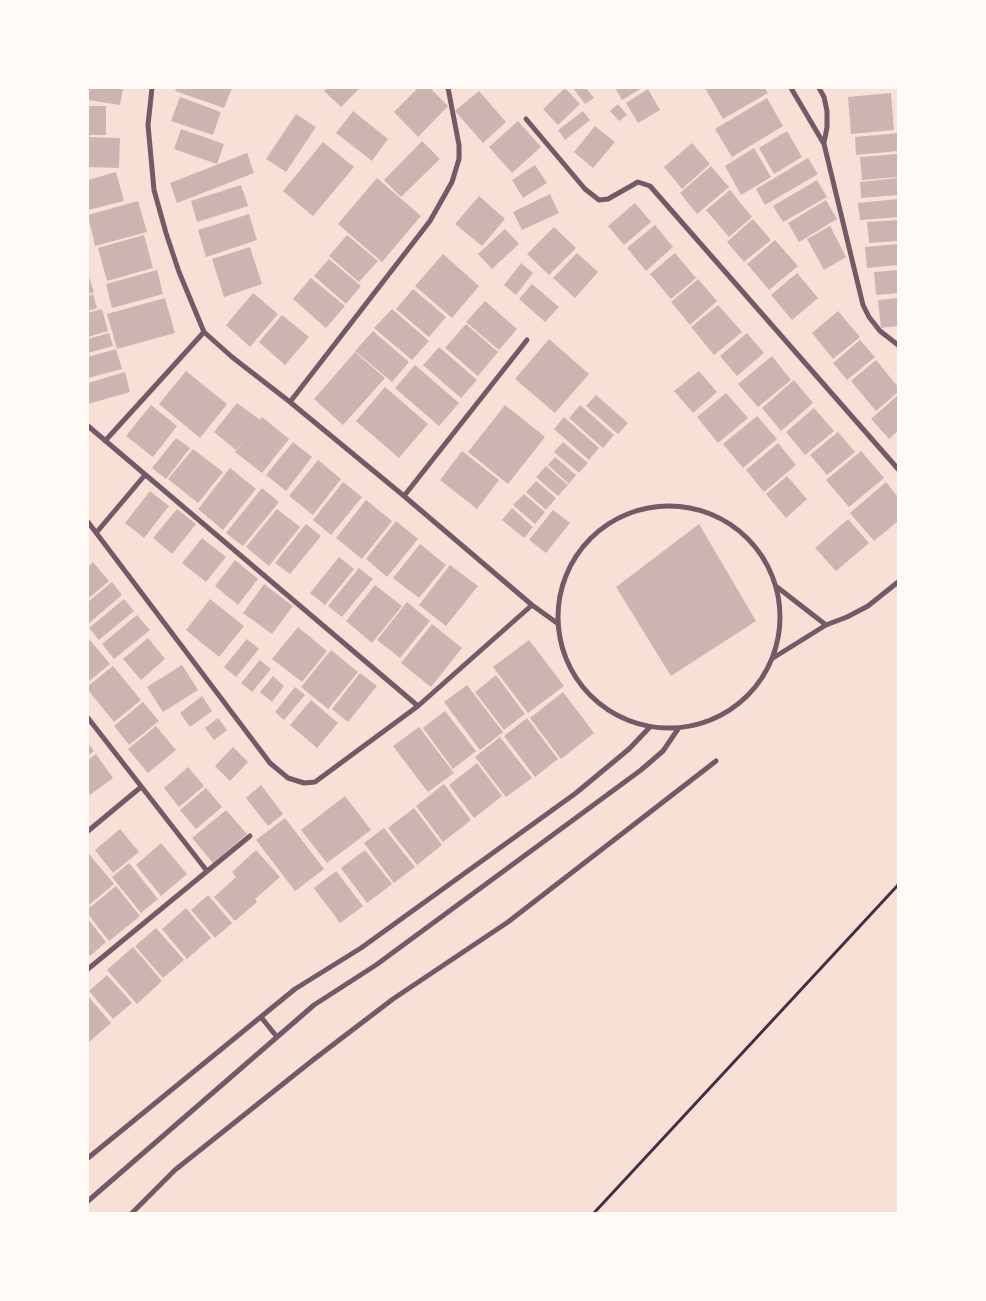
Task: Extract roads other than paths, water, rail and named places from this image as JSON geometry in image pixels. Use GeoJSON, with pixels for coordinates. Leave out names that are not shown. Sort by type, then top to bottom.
{"type":"FeatureCollection","features":[{"type":"Feature","properties":{"kind":"street"},"geometry":{"type":"LineString","coordinates":[[152,88],[148,125],[154,190],[179,272],[204,332],[232,357],[404,496],[532,605],[557,622]]}},
{"type":"Feature","properties":{"kind":"street"},"geometry":{"type":"LineString","coordinates":[[290,402],[430,221],[452,182],[459,159],[459,145],[448,88]]}},
{"type":"Feature","properties":{"kind":"street"},"geometry":{"type":"LineString","coordinates":[[791,88],[824,144],[863,305],[869,317],[880,331],[898,345]]}},
{"type":"Feature","properties":{"kind":"street"},"geometry":{"type":"LineString","coordinates":[[819,88],[827,111],[824,144]]}},
{"type":"Feature","properties":{"kind":"street"},"geometry":{"type":"LineString","coordinates":[[526,119],[585,189],[599,200],[608,200],[638,182],[650,186],[898,469]]}},
{"type":"Feature","properties":{"kind":"street"},"geometry":{"type":"LineString","coordinates":[[105,441],[204,332]]}},
{"type":"Feature","properties":{"kind":"street"},"geometry":{"type":"LineString","coordinates":[[404,496],[527,340]]}},
{"type":"Feature","properties":{"kind":"street"},"geometry":{"type":"LineString","coordinates":[[88,426],[418,706]]}},
{"type":"Feature","properties":{"kind":"street"},"geometry":{"type":"LineString","coordinates":[[96,533],[145,475]]}},
{"type":"Feature","properties":{"kind":"street"},"geometry":{"type":"LineString","coordinates":[[669,504],[705,511],[737,527],[762,553],[777,586],[781,622],[773,658],[754,688],[727,712],[701,724],[678,729],[650,727],[607,711],[581,687],[564,657],[557,622],[561,586],[577,554],[602,528],[634,510],[669,504]]}},
{"type":"Feature","properties":{"kind":"street"},"geometry":{"type":"LineString","coordinates":[[88,522],[270,763],[288,778],[304,783],[315,782],[418,706],[532,605]]}},
{"type":"Feature","properties":{"kind":"street"},"geometry":{"type":"LineString","coordinates":[[773,658],[826,625],[868,606],[898,582]]}},
{"type":"Feature","properties":{"kind":"street"},"geometry":{"type":"LineString","coordinates":[[777,586],[826,625]]}},
{"type":"Feature","properties":{"kind":"street"},"geometry":{"type":"LineString","coordinates":[[88,718],[207,872]]}},
{"type":"Feature","properties":{"kind":"street"},"geometry":{"type":"LineString","coordinates":[[88,1158],[295,989],[361,948],[576,793],[629,749],[650,727]]}},
{"type":"Feature","properties":{"kind":"street"},"geometry":{"type":"LineString","coordinates":[[88,1201],[314,1005],[376,965],[641,770],[663,751],[678,729]]}},
{"type":"Feature","properties":{"kind":"street"},"geometry":{"type":"LineString","coordinates":[[131,1214],[174,1170],[313,1060],[393,999],[508,922],[716,761]]}},
{"type":"Feature","properties":{"kind":"street"},"geometry":{"type":"LineString","coordinates":[[88,831],[141,787]]}},
{"type":"Feature","properties":{"kind":"street"},"geometry":{"type":"LineString","coordinates":[[88,969],[250,836]]}},
{"type":"Feature","properties":{"kind":"street"},"geometry":{"type":"LineString","coordinates":[[261,1016],[277,1037]]}}]}
